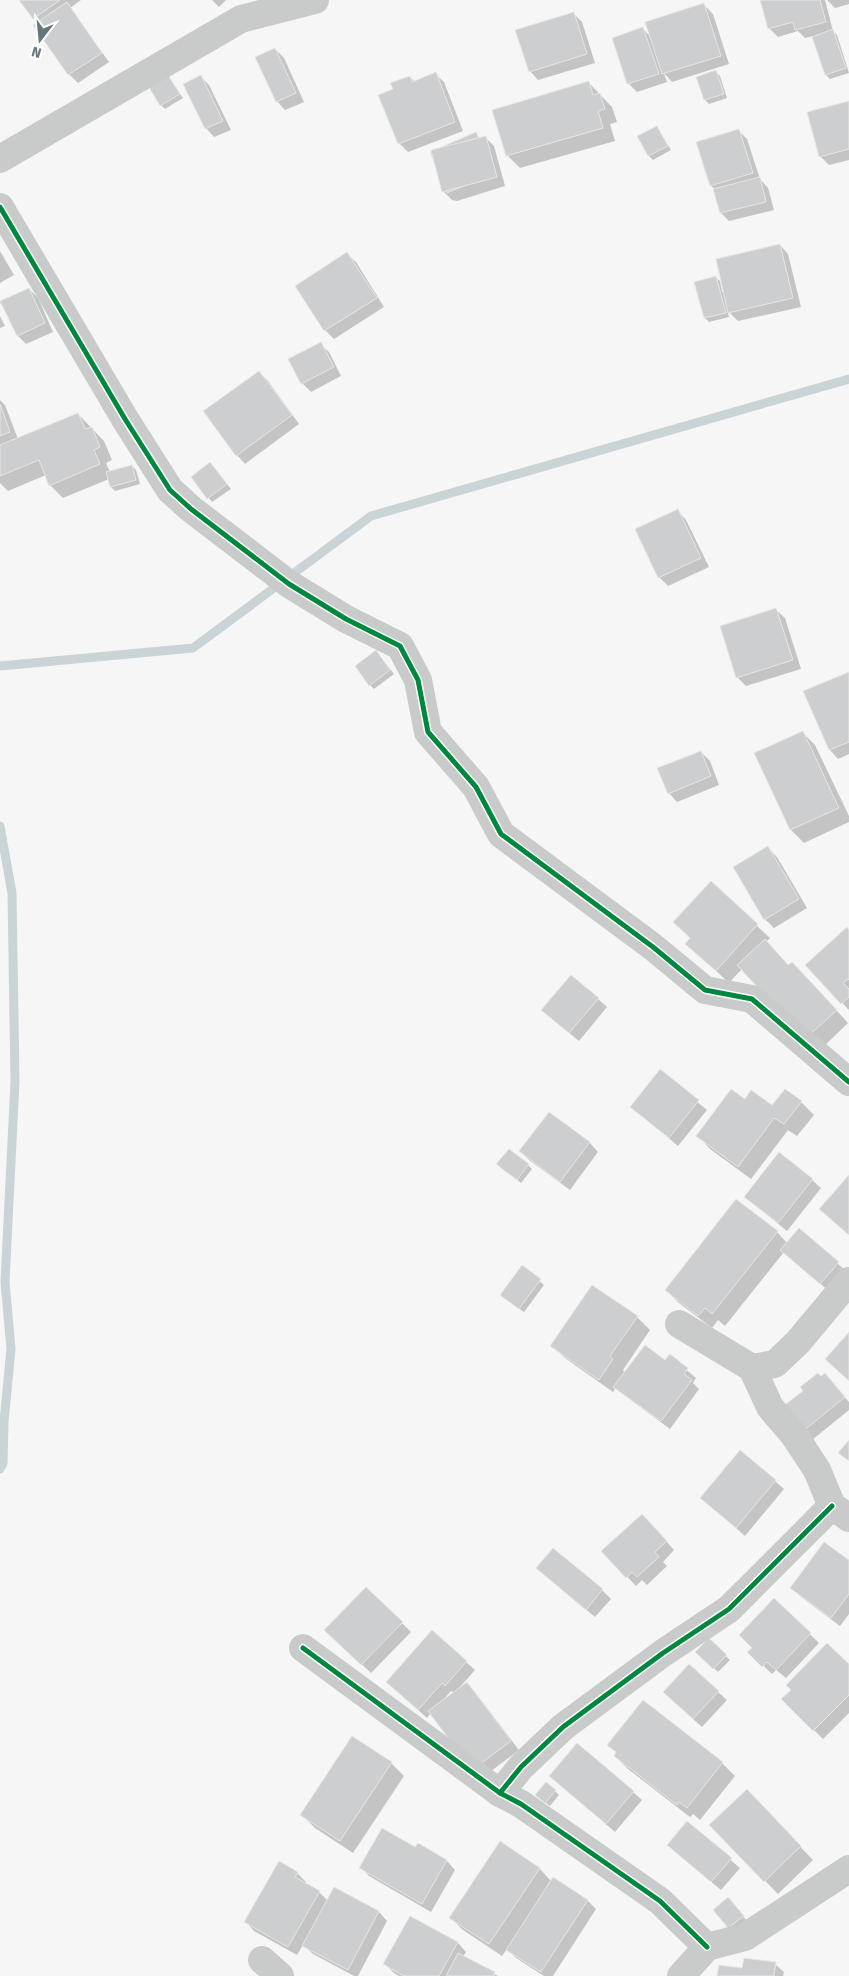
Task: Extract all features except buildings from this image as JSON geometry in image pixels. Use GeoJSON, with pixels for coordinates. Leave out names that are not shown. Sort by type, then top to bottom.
{"type":"FeatureCollection","features":[{"type":"Feature","properties":{"kind":"street"},"geometry":{"type":"LineString","coordinates":[[0,160],[241,19],[315,0]]}},
{"type":"Feature","properties":{"kind":"street"},"geometry":{"type":"LineString","coordinates":[[0,207],[170,490],[289,584],[346,619],[400,646],[418,680],[428,732],[476,787],[501,834],[653,947],[705,990],[752,999],[849,1082]]}},
{"type":"Feature","properties":{"kind":"street"},"geometry":{"type":"LineString","coordinates":[[752,1368],[775,1364],[798,1342],[849,1281]]}},
{"type":"Feature","properties":{"kind":"street"},"geometry":{"type":"LineString","coordinates":[[500,1793],[521,1767],[563,1727],[663,1653],[729,1609],[840,1512],[817,1470],[794,1435],[770,1407],[752,1368],[679,1324]]}},
{"type":"Feature","properties":{"kind":"street"},"geometry":{"type":"LineString","coordinates":[[303,1648],[500,1793],[529,1809],[660,1901],[707,1947]]}},
{"type":"Feature","properties":{"kind":"street"},"geometry":{"type":"LineString","coordinates":[[681,1976],[707,1947],[744,1937],[849,1869]]}},
{"type":"Feature","properties":{"kind":"waterway"},"geometry":{"type":"LineString","coordinates":[[0,666],[193,648],[371,516],[849,379]]}},
{"type":"Feature","properties":{"kind":"waterway"},"geometry":{"type":"LineString","coordinates":[[0,826],[12,893],[15,1082],[5,1282],[11,1349],[4,1422],[3,1464],[0,1469]]}},
{"type":"Feature","properties":{"kind":"cycle path"},"geometry":{"type":"LineString","coordinates":[[0,207],[125,419],[170,490],[191,509],[289,584],[346,619],[400,646],[418,680],[428,732],[476,787],[501,834],[653,947],[705,990],[752,999],[849,1082]]}},
{"type":"Feature","properties":{"kind":"cycle path"},"geometry":{"type":"LineString","coordinates":[[500,1793],[521,1767],[563,1727],[663,1653],[729,1609],[832,1506]]}},
{"type":"Feature","properties":{"kind":"cycle path"},"geometry":{"type":"LineString","coordinates":[[303,1648],[500,1793],[521,1804],[660,1901],[707,1947]]}}]}
